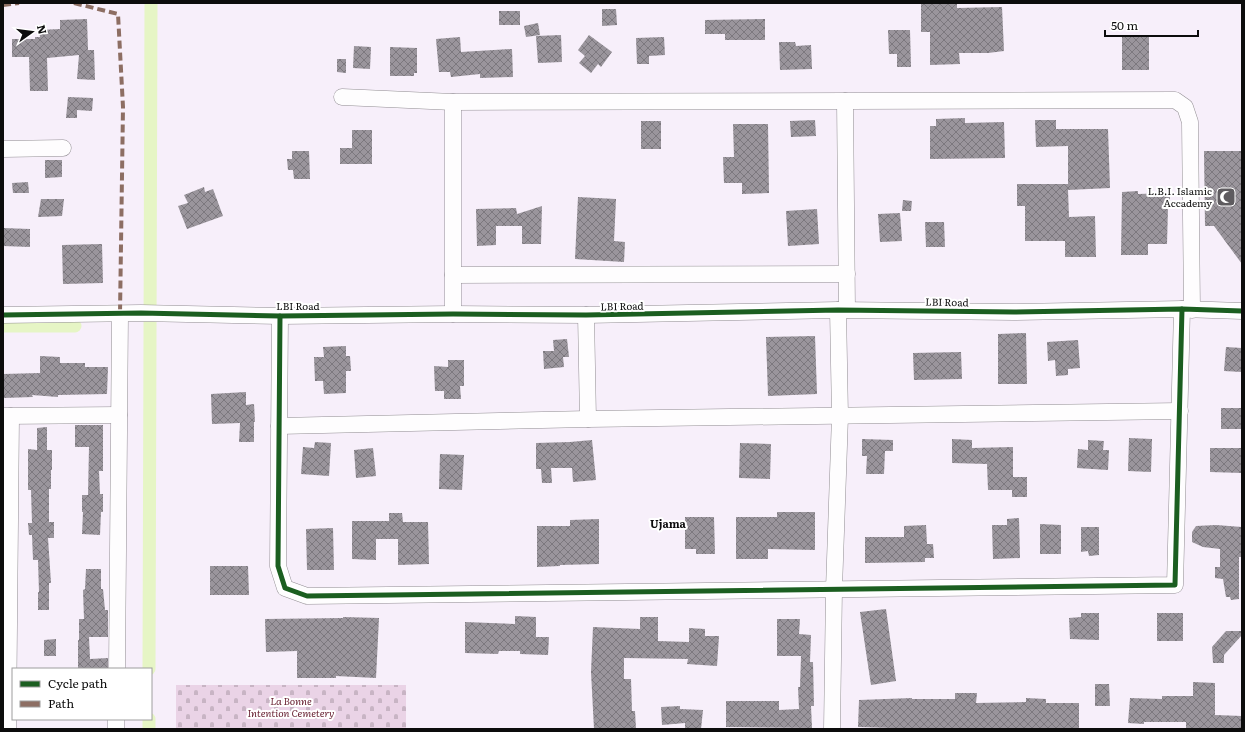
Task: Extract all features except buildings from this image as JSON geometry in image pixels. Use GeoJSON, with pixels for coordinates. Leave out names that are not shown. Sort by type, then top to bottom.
{"type":"FeatureCollection","features":[{"type":"Feature","properties":{"kind":"street"},"geometry":{"type":"LineString","coordinates":[[280,316],[278,566],[285,588],[307,596],[1175,586],[1180,411],[1187,310],[1190,122],[1184,107],[1175,100],[453,102],[342,97]]}},
{"type":"Feature","properties":{"kind":"street"},"geometry":{"type":"LineString","coordinates":[[832,729],[834,589],[843,310],[847,274],[845,101]]}},
{"type":"Feature","properties":{"kind":"street"},"geometry":{"type":"LineString","coordinates":[[453,102],[454,314]]}},
{"type":"Feature","properties":{"kind":"street"},"geometry":{"type":"LineString","coordinates":[[3,149],[63,148]]}},
{"type":"Feature","properties":{"kind":"street"},"geometry":{"type":"LineString","coordinates":[[453,275],[847,274]]}},
{"type":"Feature","properties":{"kind":"street","name":"LBI Road"},"geometry":{"type":"LineString","coordinates":[[3,315],[141,313],[280,316],[454,314],[586,315],[843,310],[1014,312],[1187,310],[1242,311]]}},
{"type":"Feature","properties":{"kind":"street"},"geometry":{"type":"LineString","coordinates":[[117,668],[120,314]]}},
{"type":"Feature","properties":{"kind":"street"},"geometry":{"type":"LineString","coordinates":[[586,315],[588,419]]}},
{"type":"Feature","properties":{"kind":"street"},"geometry":{"type":"LineString","coordinates":[[279,426],[588,419],[1180,411]]}},
{"type":"Feature","properties":{"kind":"street"},"geometry":{"type":"LineString","coordinates":[[8,729],[7,416],[119,415]]}},
{"type":"Feature","properties":{"kind":"green space","name":"La Bonne Intention Cemetery"},"geometry":{"type":"Polygon","coordinates":[[[176,685],[406,685],[406,729],[176,729],[176,685]]]}},
{"type":"Feature","properties":{"kind":"waterway"},"geometry":{"type":"LineString","coordinates":[[149,668],[151,3]]}},
{"type":"Feature","properties":{"kind":"waterway"},"geometry":{"type":"LineString","coordinates":[[3,326],[75,326]]}},
{"type":"Feature","properties":{"kind":"waterway"},"geometry":{"type":"LineString","coordinates":[[149,720],[149,729]]}},
{"type":"Feature","properties":{"kind":"marked path"},"geometry":{"type":"LineString","coordinates":[[3,5],[19,3]]}},
{"type":"Feature","properties":{"kind":"marked path"},"geometry":{"type":"LineString","coordinates":[[74,3],[118,14],[123,107],[120,314]]}},
{"type":"Feature","properties":{"kind":"cycle path"},"geometry":{"type":"LineString","coordinates":[[3,315],[141,313],[280,316],[453,314],[586,315],[838,310],[1014,312],[1182,309],[1242,311]]}},
{"type":"Feature","properties":{"kind":"cycle path"},"geometry":{"type":"LineString","coordinates":[[280,316],[278,566],[285,588],[307,596],[1175,585],[1182,309]]}},
{"type":"Feature","properties":{"kind":"place","name":"L.B.I. Islamic Accademy"},"geometry":{"type":"Point","coordinates":[1226,197]}},
{"type":"Feature","properties":{"kind":"district","name":"Ujama"},"geometry":{"type":"Point","coordinates":[668,524]}}]}
